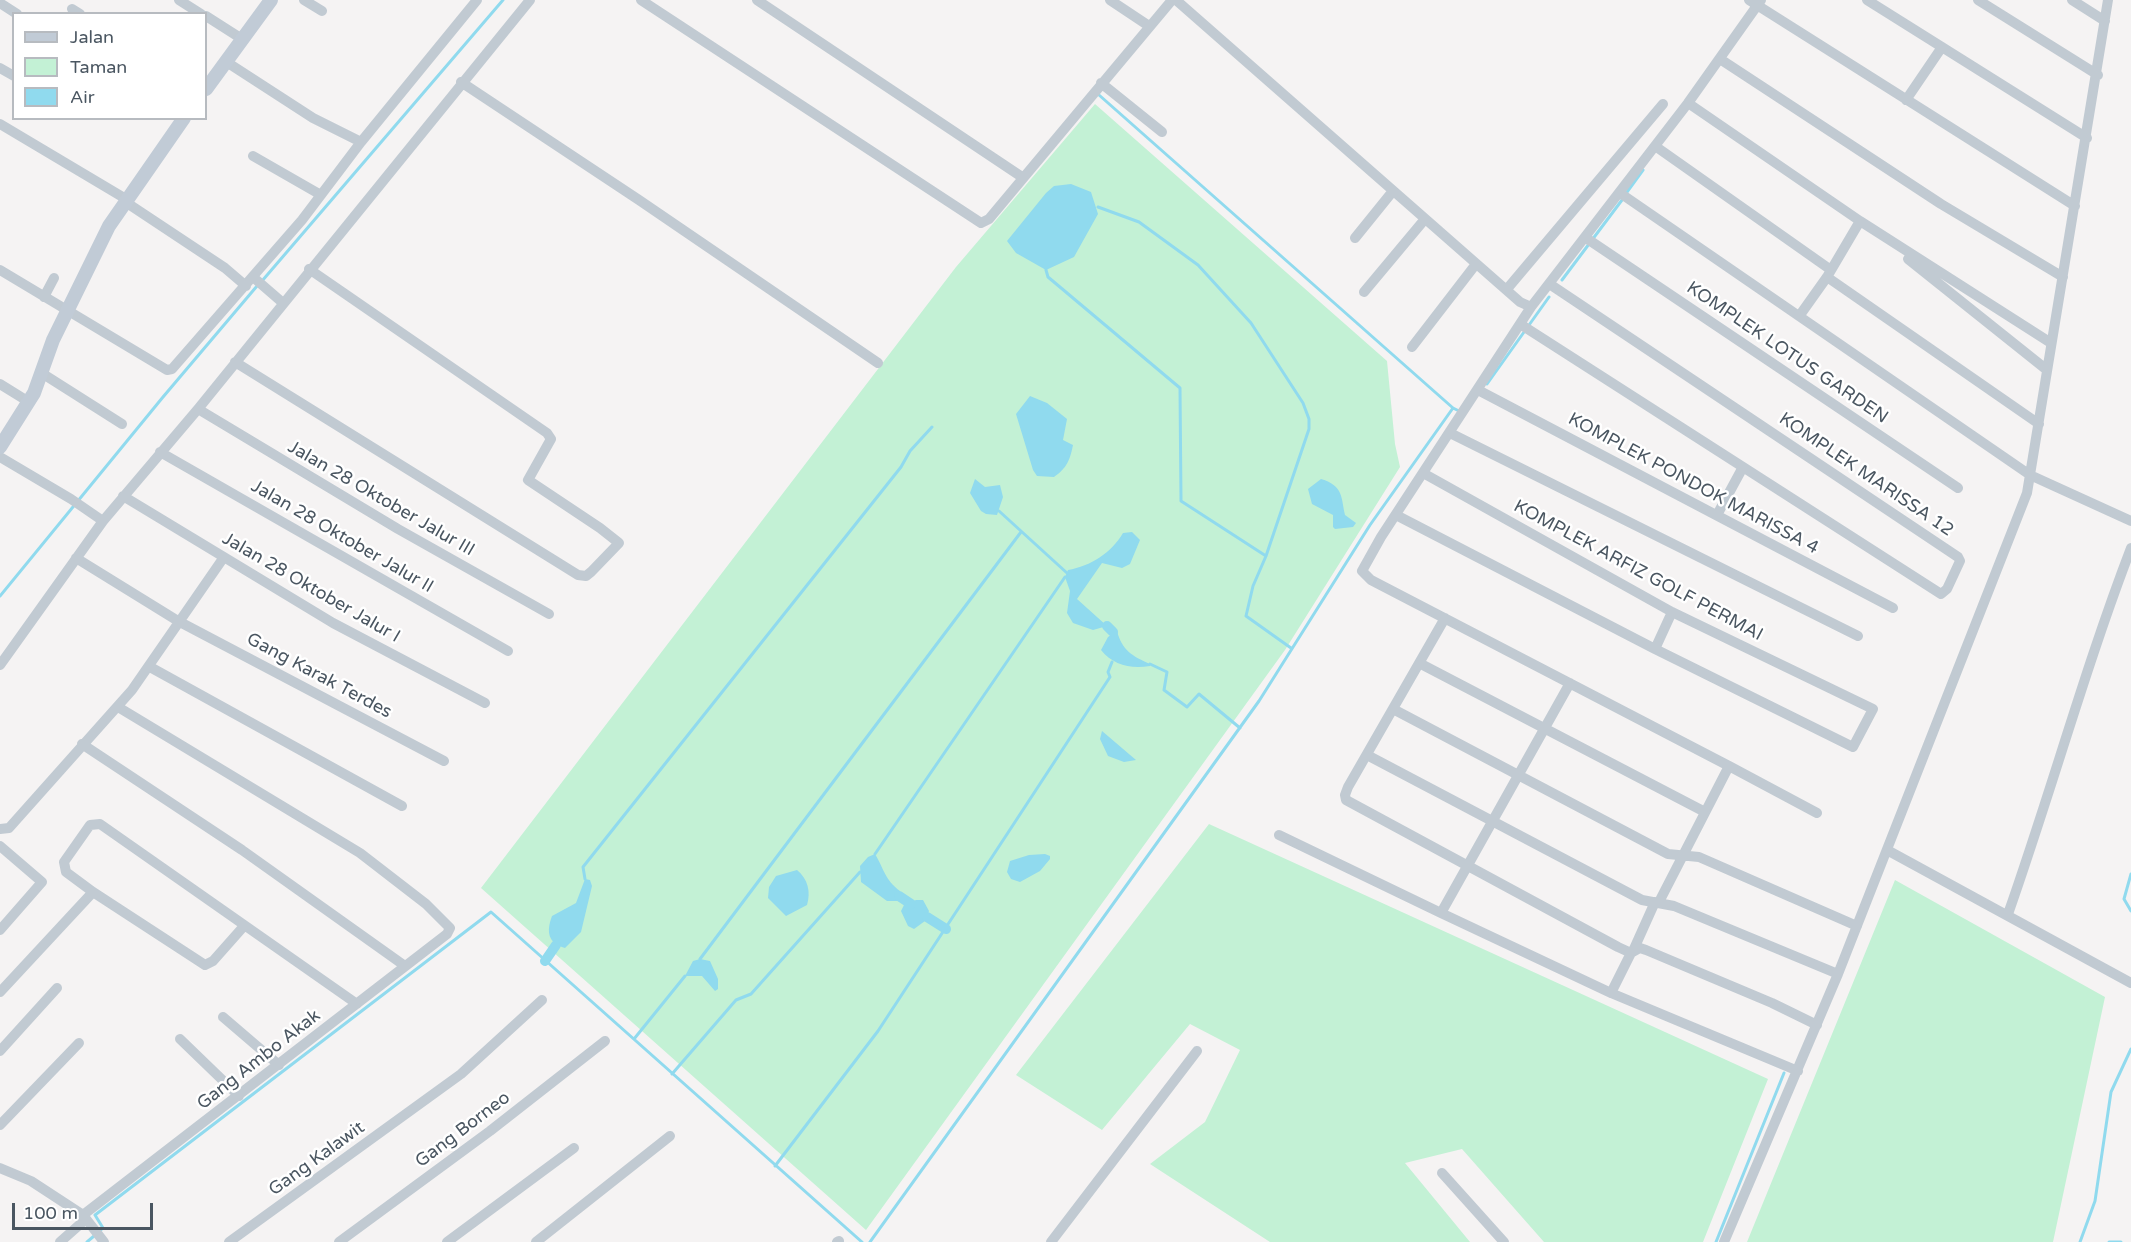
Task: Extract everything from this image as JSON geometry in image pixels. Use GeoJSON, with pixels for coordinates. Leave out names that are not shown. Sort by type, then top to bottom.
{"type":"FeatureCollection","features":[{"type":"Feature","properties":{"kind":"street"},"geometry":{"type":"LineString","coordinates":[[179,0],[198,12]]}},
{"type":"Feature","properties":{"kind":"street"},"geometry":{"type":"LineString","coordinates":[[207,86],[271,0]]}},
{"type":"Feature","properties":{"kind":"street"},"geometry":{"type":"LineString","coordinates":[[304,0],[322,11]]}},
{"type":"Feature","properties":{"kind":"street"},"geometry":{"type":"LineString","coordinates":[[0,270],[170,370],[252,282],[361,142],[477,0]]}},
{"type":"Feature","properties":{"kind":"street"},"geometry":{"type":"LineString","coordinates":[[0,665],[103,521],[198,409],[309,269],[530,0]]}},
{"type":"Feature","properties":{"kind":"street"},"geometry":{"type":"LineString","coordinates":[[641,0],[981,223],[989,219],[1149,26],[1174,0],[1520,302],[1531,307]]}},
{"type":"Feature","properties":{"kind":"street"},"geometry":{"type":"LineString","coordinates":[[757,0],[1022,177]]}},
{"type":"Feature","properties":{"kind":"street"},"geometry":{"type":"LineString","coordinates":[[1110,0],[1149,26]]}},
{"type":"Feature","properties":{"kind":"street"},"geometry":{"type":"LineString","coordinates":[[1867,0],[2087,138]]}},
{"type":"Feature","properties":{"kind":"street"},"geometry":{"type":"LineString","coordinates":[[1978,0],[2098,75]]}},
{"type":"Feature","properties":{"kind":"street"},"geometry":{"type":"LineString","coordinates":[[2072,0],[2105,21]]}},
{"type":"Feature","properties":{"kind":"street"},"geometry":{"type":"LineString","coordinates":[[1724,1242],[1838,974],[2022,508],[2039,424],[2098,75],[2108,0]]}},
{"type":"Feature","properties":{"kind":"street"},"geometry":{"type":"LineString","coordinates":[[1816,813],[1363,574],[1363,566],[1478,390],[1524,327],[1531,307],[1551,285],[1688,103],[1720,59],[1755,2],[2075,206]]}},
{"type":"Feature","properties":{"kind":"street"},"geometry":{"type":"LineString","coordinates":[[0,3],[14,12]]}},
{"type":"Feature","properties":{"kind":"street"},"geometry":{"type":"LineString","coordinates":[[207,17],[242,39]]}},
{"type":"Feature","properties":{"kind":"street"},"geometry":{"type":"LineString","coordinates":[[1906,100],[1942,47]]}},
{"type":"Feature","properties":{"kind":"street"},"geometry":{"type":"LineString","coordinates":[[1720,59],[1941,204],[2063,277]]}},
{"type":"Feature","properties":{"kind":"street"},"geometry":{"type":"LineString","coordinates":[[225,61],[313,118],[361,142]]}},
{"type":"Feature","properties":{"kind":"street"},"geometry":{"type":"LineString","coordinates":[[461,82],[878,363]]}},
{"type":"Feature","properties":{"kind":"street"},"geometry":{"type":"LineString","coordinates":[[1101,83],[1162,132]]}},
{"type":"Feature","properties":{"kind":"street"},"geometry":{"type":"LineString","coordinates":[[1688,103],[1860,221],[2051,343]]}},
{"type":"Feature","properties":{"kind":"street"},"geometry":{"type":"LineString","coordinates":[[1507,289],[1663,104]]}},
{"type":"Feature","properties":{"kind":"street"},"geometry":{"type":"LineString","coordinates":[[0,447],[29,402],[40,372],[104,235],[125,200],[183,120]]}},
{"type":"Feature","properties":{"kind":"street"},"geometry":{"type":"LineString","coordinates":[[0,124],[125,200],[225,268],[273,294],[283,303]]}},
{"type":"Feature","properties":{"kind":"street"},"geometry":{"type":"LineString","coordinates":[[1654,146],[2039,424]]}},
{"type":"Feature","properties":{"kind":"street"},"geometry":{"type":"LineString","coordinates":[[253,156],[321,195]]}},
{"type":"Feature","properties":{"kind":"street"},"geometry":{"type":"LineString","coordinates":[[1355,238],[1393,191]]}},
{"type":"Feature","properties":{"kind":"street"},"geometry":{"type":"LineString","coordinates":[[1620,193],[2030,475],[2131,521]]}},
{"type":"Feature","properties":{"kind":"street"},"geometry":{"type":"LineString","coordinates":[[1364,292],[1425,219]]}},
{"type":"Feature","properties":{"kind":"street"},"geometry":{"type":"LineString","coordinates":[[1800,315],[1829,274],[1860,221]]}},
{"type":"Feature","properties":{"kind":"street"},"geometry":{"type":"LineString","coordinates":[[1860,221],[2047,370]]}},
{"type":"Feature","properties":{"kind":"street","name":"KOMPLEK LOTUS GARDEN"},"geometry":{"type":"LineString","coordinates":[[1586,238],[1958,488]]}},
{"type":"Feature","properties":{"kind":"street"},"geometry":{"type":"LineString","coordinates":[[1412,347],[1476,264]]}},
{"type":"Feature","properties":{"kind":"street"},"geometry":{"type":"LineString","coordinates":[[235,362],[578,575],[586,576],[619,543],[528,480],[551,439],[547,433],[309,269]]}},
{"type":"Feature","properties":{"kind":"street"},"geometry":{"type":"LineString","coordinates":[[44,297],[54,278]]}},
{"type":"Feature","properties":{"kind":"street","name":"KOMPLEK MARISSA 12"},"geometry":{"type":"LineString","coordinates":[[1524,327],[1941,594],[1947,589],[1960,561],[1958,557],[1551,285]]}},
{"type":"Feature","properties":{"kind":"street"},"geometry":{"type":"LineString","coordinates":[[40,372],[122,424]]}},
{"type":"Feature","properties":{"kind":"street"},"geometry":{"type":"LineString","coordinates":[[0,384],[29,402]]}},
{"type":"Feature","properties":{"kind":"street","name":"KOMPLEK PONDOK MARISSA 4"},"geometry":{"type":"LineString","coordinates":[[1478,390],[1893,608]]}},
{"type":"Feature","properties":{"kind":"street","name":"Jalan 28 Oktober Jalur III"},"geometry":{"type":"LineString","coordinates":[[198,409],[398,530],[549,614]]}},
{"type":"Feature","properties":{"kind":"street"},"geometry":{"type":"LineString","coordinates":[[1450,433],[1858,636]]}},
{"type":"Feature","properties":{"kind":"street","name":"Jalan 28 Oktober Jalur II"},"geometry":{"type":"LineString","coordinates":[[160,452],[508,651]]}},
{"type":"Feature","properties":{"kind":"street"},"geometry":{"type":"LineString","coordinates":[[0,458],[71,499],[103,521]]}},
{"type":"Feature","properties":{"kind":"street"},"geometry":{"type":"LineString","coordinates":[[1717,516],[1743,467]]}},
{"type":"Feature","properties":{"kind":"street","name":"KOMPLEK ARFIZ GOLF PERMAI"},"geometry":{"type":"LineString","coordinates":[[1423,473],[1672,612],[1873,709],[1853,747],[1655,649]]}},
{"type":"Feature","properties":{"kind":"street","name":"Jalan 28 Oktober Jalur I"},"geometry":{"type":"LineString","coordinates":[[123,496],[341,627],[485,703]]}},
{"type":"Feature","properties":{"kind":"street"},"geometry":{"type":"LineString","coordinates":[[1396,515],[1655,649],[1672,612]]}},
{"type":"Feature","properties":{"kind":"street"},"geometry":{"type":"LineString","coordinates":[[2008,914],[2061,758],[2103,622],[2131,548]]}},
{"type":"Feature","properties":{"kind":"street"},"geometry":{"type":"LineString","coordinates":[[0,829],[9,828],[82,744],[118,707],[150,667],[178,621],[224,557]]}},
{"type":"Feature","properties":{"kind":"street","name":"Gang Karak Terdes"},"geometry":{"type":"LineString","coordinates":[[76,558],[178,621],[444,761]]}},
{"type":"Feature","properties":{"kind":"street"},"geometry":{"type":"LineString","coordinates":[[1444,618],[1421,664],[1367,754],[1345,795],[1346,800],[1632,952]]}},
{"type":"Feature","properties":{"kind":"street"},"geometry":{"type":"LineString","coordinates":[[1421,664],[1705,812]]}},
{"type":"Feature","properties":{"kind":"street"},"geometry":{"type":"LineString","coordinates":[[150,667],[402,806]]}},
{"type":"Feature","properties":{"kind":"street"},"geometry":{"type":"LineString","coordinates":[[1442,913],[1570,683]]}},
{"type":"Feature","properties":{"kind":"street","name":"Gang Ambo Akak"},"geometry":{"type":"LineString","coordinates":[[60,1242],[85,1217],[447,934],[450,926],[426,904],[360,853],[118,707]]}},
{"type":"Feature","properties":{"kind":"street"},"geometry":{"type":"LineString","coordinates":[[1393,709],[1668,854],[1699,857],[1857,926]]}},
{"type":"Feature","properties":{"kind":"street"},"geometry":{"type":"LineString","coordinates":[[82,744],[242,850],[405,966]]}},
{"type":"Feature","properties":{"kind":"street"},"geometry":{"type":"LineString","coordinates":[[1367,754],[1625,891],[1674,906],[1838,974]]}},
{"type":"Feature","properties":{"kind":"street"},"geometry":{"type":"LineString","coordinates":[[1611,993],[1729,766]]}},
{"type":"Feature","properties":{"kind":"street"},"geometry":{"type":"LineString","coordinates":[[244,927],[213,961],[205,965],[93,892],[63,867],[71,851],[90,825],[100,824],[357,1004]]}},
{"type":"Feature","properties":{"kind":"street"},"geometry":{"type":"LineString","coordinates":[[1279,835],[1611,993],[1798,1071]]}},
{"type":"Feature","properties":{"kind":"street"},"geometry":{"type":"LineString","coordinates":[[0,846],[42,882],[0,930]]}},
{"type":"Feature","properties":{"kind":"street"},"geometry":{"type":"LineString","coordinates":[[1887,850],[2131,982]]}},
{"type":"Feature","properties":{"kind":"street"},"geometry":{"type":"LineString","coordinates":[[0,992],[93,892]]}},
{"type":"Feature","properties":{"kind":"street"},"geometry":{"type":"LineString","coordinates":[[1632,952],[1640,948],[1665,957],[1817,1025]]}},
{"type":"Feature","properties":{"kind":"street"},"geometry":{"type":"LineString","coordinates":[[0,1051],[57,988]]}},
{"type":"Feature","properties":{"kind":"street","name":"Gang Kalawit"},"geometry":{"type":"LineString","coordinates":[[229,1242],[424,1102],[478,1060],[542,1000]]}},
{"type":"Feature","properties":{"kind":"street"},"geometry":{"type":"LineString","coordinates":[[223,1017],[279,1065]]}},
{"type":"Feature","properties":{"kind":"street"},"geometry":{"type":"LineString","coordinates":[[180,1039],[239,1096]]}},
{"type":"Feature","properties":{"kind":"street","name":"Gang Borneo"},"geometry":{"type":"LineString","coordinates":[[339,1242],[490,1131],[605,1041]]}},
{"type":"Feature","properties":{"kind":"street"},"geometry":{"type":"LineString","coordinates":[[0,1125],[79,1042]]}},
{"type":"Feature","properties":{"kind":"street"},"geometry":{"type":"LineString","coordinates":[[1051,1242],[1197,1051]]}},
{"type":"Feature","properties":{"kind":"street"},"geometry":{"type":"LineString","coordinates":[[536,1242],[670,1136]]}},
{"type":"Feature","properties":{"kind":"street"},"geometry":{"type":"LineString","coordinates":[[452,1241],[574,1148]]}},
{"type":"Feature","properties":{"kind":"street"},"geometry":{"type":"LineString","coordinates":[[0,1168],[46,1190],[85,1217],[100,1236]]}},
{"type":"Feature","properties":{"kind":"street"},"geometry":{"type":"LineString","coordinates":[[1442,1173],[1504,1242]]}},
{"type":"Feature","properties":{"kind":"green space"},"geometry":{"type":"Polygon","coordinates":[[[1095,104],[1387,361],[1395,444],[1400,467],[1285,650],[866,1230],[481,888],[956,267],[1095,104]]]}},
{"type":"Feature","properties":{"kind":"green space"},"geometry":{"type":"Polygon","coordinates":[[[1209,824],[1768,1079],[1703,1242],[1544,1242],[1462,1149],[1405,1163],[1470,1242],[1270,1242],[1150,1164],[1205,1122],[1240,1050],[1190,1024],[1102,1130],[1016,1075],[1209,824]]]}},
{"type":"Feature","properties":{"kind":"green space"},"geometry":{"type":"Polygon","coordinates":[[[1895,880],[2105,997],[2053,1242],[1747,1242],[1895,880]]]}},
{"type":"Feature","properties":{"kind":"water"},"geometry":{"type":"Polygon","coordinates":[[[1071,184],[1091,192],[1098,214],[1074,257],[1046,270],[1016,253],[1007,241],[1046,193],[1054,186],[1071,184]]]}},
{"type":"Feature","properties":{"kind":"water"},"geometry":{"type":"Polygon","coordinates":[[[1030,396],[1047,403],[1067,419],[1063,440],[1073,445],[1072,450],[1065,467],[1054,477],[1037,476],[1033,470],[1016,414],[1030,396]]]}},
{"type":"Feature","properties":{"kind":"water"},"geometry":{"type":"Polygon","coordinates":[[[975,479],[985,487],[1000,485],[1003,497],[997,515],[981,511],[970,493],[975,479]]]}},
{"type":"Feature","properties":{"kind":"water"},"geometry":{"type":"Polygon","coordinates":[[[1321,479],[1338,489],[1345,515],[1356,523],[1353,527],[1335,529],[1333,515],[1312,504],[1308,489],[1321,479]]]}},
{"type":"Feature","properties":{"kind":"water"},"geometry":{"type":"Polygon","coordinates":[[[1132,532],[1140,540],[1130,564],[1122,568],[1102,563],[1077,599],[1107,626],[1093,630],[1073,623],[1067,613],[1070,591],[1065,577],[1068,570],[1100,558],[1113,547],[1123,533],[1132,532]]]}},
{"type":"Feature","properties":{"kind":"water"},"geometry":{"type":"Polygon","coordinates":[[[1117,631],[1125,648],[1150,666],[1122,665],[1101,650],[1108,637],[1117,631]]]}},
{"type":"Feature","properties":{"kind":"water"},"geometry":{"type":"Polygon","coordinates":[[[1102,731],[1136,760],[1124,762],[1108,756],[1100,739],[1102,731]]]}},
{"type":"Feature","properties":{"kind":"water"},"geometry":{"type":"Polygon","coordinates":[[[875,854],[888,878],[900,891],[898,901],[887,901],[861,882],[860,866],[868,857],[875,854]]]}},
{"type":"Feature","properties":{"kind":"water"},"geometry":{"type":"Polygon","coordinates":[[[1029,855],[1050,856],[1050,859],[1040,871],[1020,882],[1011,879],[1007,872],[1010,861],[1029,855]]]}},
{"type":"Feature","properties":{"kind":"water"},"geometry":{"type":"Polygon","coordinates":[[[797,870],[806,882],[807,905],[786,916],[768,898],[769,887],[776,876],[797,870]]]}},
{"type":"Feature","properties":{"kind":"water"},"geometry":{"type":"Polygon","coordinates":[[[585,879],[590,880],[592,886],[581,932],[565,948],[559,946],[552,940],[549,932],[552,916],[576,903],[585,879]]]}},
{"type":"Feature","properties":{"kind":"water"},"geometry":{"type":"Polygon","coordinates":[[[923,900],[929,911],[925,921],[914,929],[908,926],[901,911],[904,905],[923,900]]]}},
{"type":"Feature","properties":{"kind":"water"},"geometry":{"type":"Polygon","coordinates":[[[700,959],[710,961],[718,979],[718,989],[715,991],[702,976],[685,976],[693,961],[700,959]]]}},
{"type":"Feature","properties":{"kind":"waterway"},"geometry":{"type":"LineString","coordinates":[[262,281],[503,0]]}},
{"type":"Feature","properties":{"kind":"waterway"},"geometry":{"type":"LineString","coordinates":[[1099,95],[1453,408],[1461,412]]}},
{"type":"Feature","properties":{"kind":"waterway"},"geometry":{"type":"LineString","coordinates":[[1627,192],[1643,170]]}},
{"type":"Feature","properties":{"kind":"waterway"},"geometry":{"type":"LineString","coordinates":[[1562,280],[1622,200]]}},
{"type":"Feature","properties":{"kind":"waterway"},"geometry":{"type":"LineString","coordinates":[[1098,207],[1139,222],[1198,265],[1251,323],[1303,403],[1309,419],[1309,429],[1266,556],[1253,586],[1246,616],[1291,648]]}},
{"type":"Feature","properties":{"kind":"waterway"},"geometry":{"type":"LineString","coordinates":[[1046,270],[1048,277],[1180,388],[1181,501],[1266,556]]}},
{"type":"Feature","properties":{"kind":"waterway"},"geometry":{"type":"LineString","coordinates":[[0,596],[257,286]]}},
{"type":"Feature","properties":{"kind":"waterway"},"geometry":{"type":"LineString","coordinates":[[1487,384],[1549,297]]}},
{"type":"Feature","properties":{"kind":"waterway"},"geometry":{"type":"LineString","coordinates":[[870,1242],[1259,701],[1370,525],[1453,408]]}},
{"type":"Feature","properties":{"kind":"waterway"},"geometry":{"type":"LineString","coordinates":[[585,879],[583,867],[901,467],[910,451],[932,427]]}},
{"type":"Feature","properties":{"kind":"waterway"},"geometry":{"type":"LineString","coordinates":[[999,511],[1067,573]]}},
{"type":"Feature","properties":{"kind":"waterway"},"geometry":{"type":"LineString","coordinates":[[700,959],[1021,532]]}},
{"type":"Feature","properties":{"kind":"waterway"},"geometry":{"type":"LineString","coordinates":[[875,854],[1065,577]]}},
{"type":"Feature","properties":{"kind":"waterway"},"geometry":{"type":"LineString","coordinates":[[1107,626],[1113,632]]}},
{"type":"Feature","properties":{"kind":"waterway"},"geometry":{"type":"LineString","coordinates":[[775,1166],[878,1031],[1110,677],[1108,672],[1112,662]]}},
{"type":"Feature","properties":{"kind":"waterway"},"geometry":{"type":"LineString","coordinates":[[1150,664],[1167,672],[1164,690],[1187,707],[1199,694],[1240,728]]}},
{"type":"Feature","properties":{"kind":"waterway"},"geometry":{"type":"LineString","coordinates":[[672,1074],[736,1000],[751,994],[860,872]]}},
{"type":"Feature","properties":{"kind":"waterway"},"geometry":{"type":"LineString","coordinates":[[2131,874],[2124,899],[2131,911]]}},
{"type":"Feature","properties":{"kind":"waterway"},"geometry":{"type":"LineString","coordinates":[[899,896],[911,904]]}},
{"type":"Feature","properties":{"kind":"waterway"},"geometry":{"type":"LineString","coordinates":[[99,1231],[103,1228],[95,1215],[491,912],[862,1242]]}},
{"type":"Feature","properties":{"kind":"waterway"},"geometry":{"type":"LineString","coordinates":[[927,917],[946,929]]}},
{"type":"Feature","properties":{"kind":"waterway"},"geometry":{"type":"LineString","coordinates":[[545,961],[556,945]]}},
{"type":"Feature","properties":{"kind":"waterway"},"geometry":{"type":"LineString","coordinates":[[634,1039],[685,976]]}},
{"type":"Feature","properties":{"kind":"waterway"},"geometry":{"type":"LineString","coordinates":[[2080,1242],[2095,1201],[2111,1092],[2131,1049]]}},
{"type":"Feature","properties":{"kind":"waterway"},"geometry":{"type":"LineString","coordinates":[[1716,1242],[1784,1073]]}},
{"type":"Feature","properties":{"kind":"waterway"},"geometry":{"type":"LineString","coordinates":[[87,1242],[94,1236]]}},
{"type":"Feature","properties":{"kind":"waterway"},"geometry":{"type":"LineString","coordinates":[[2109,1242],[2121,1242]]}}]}
